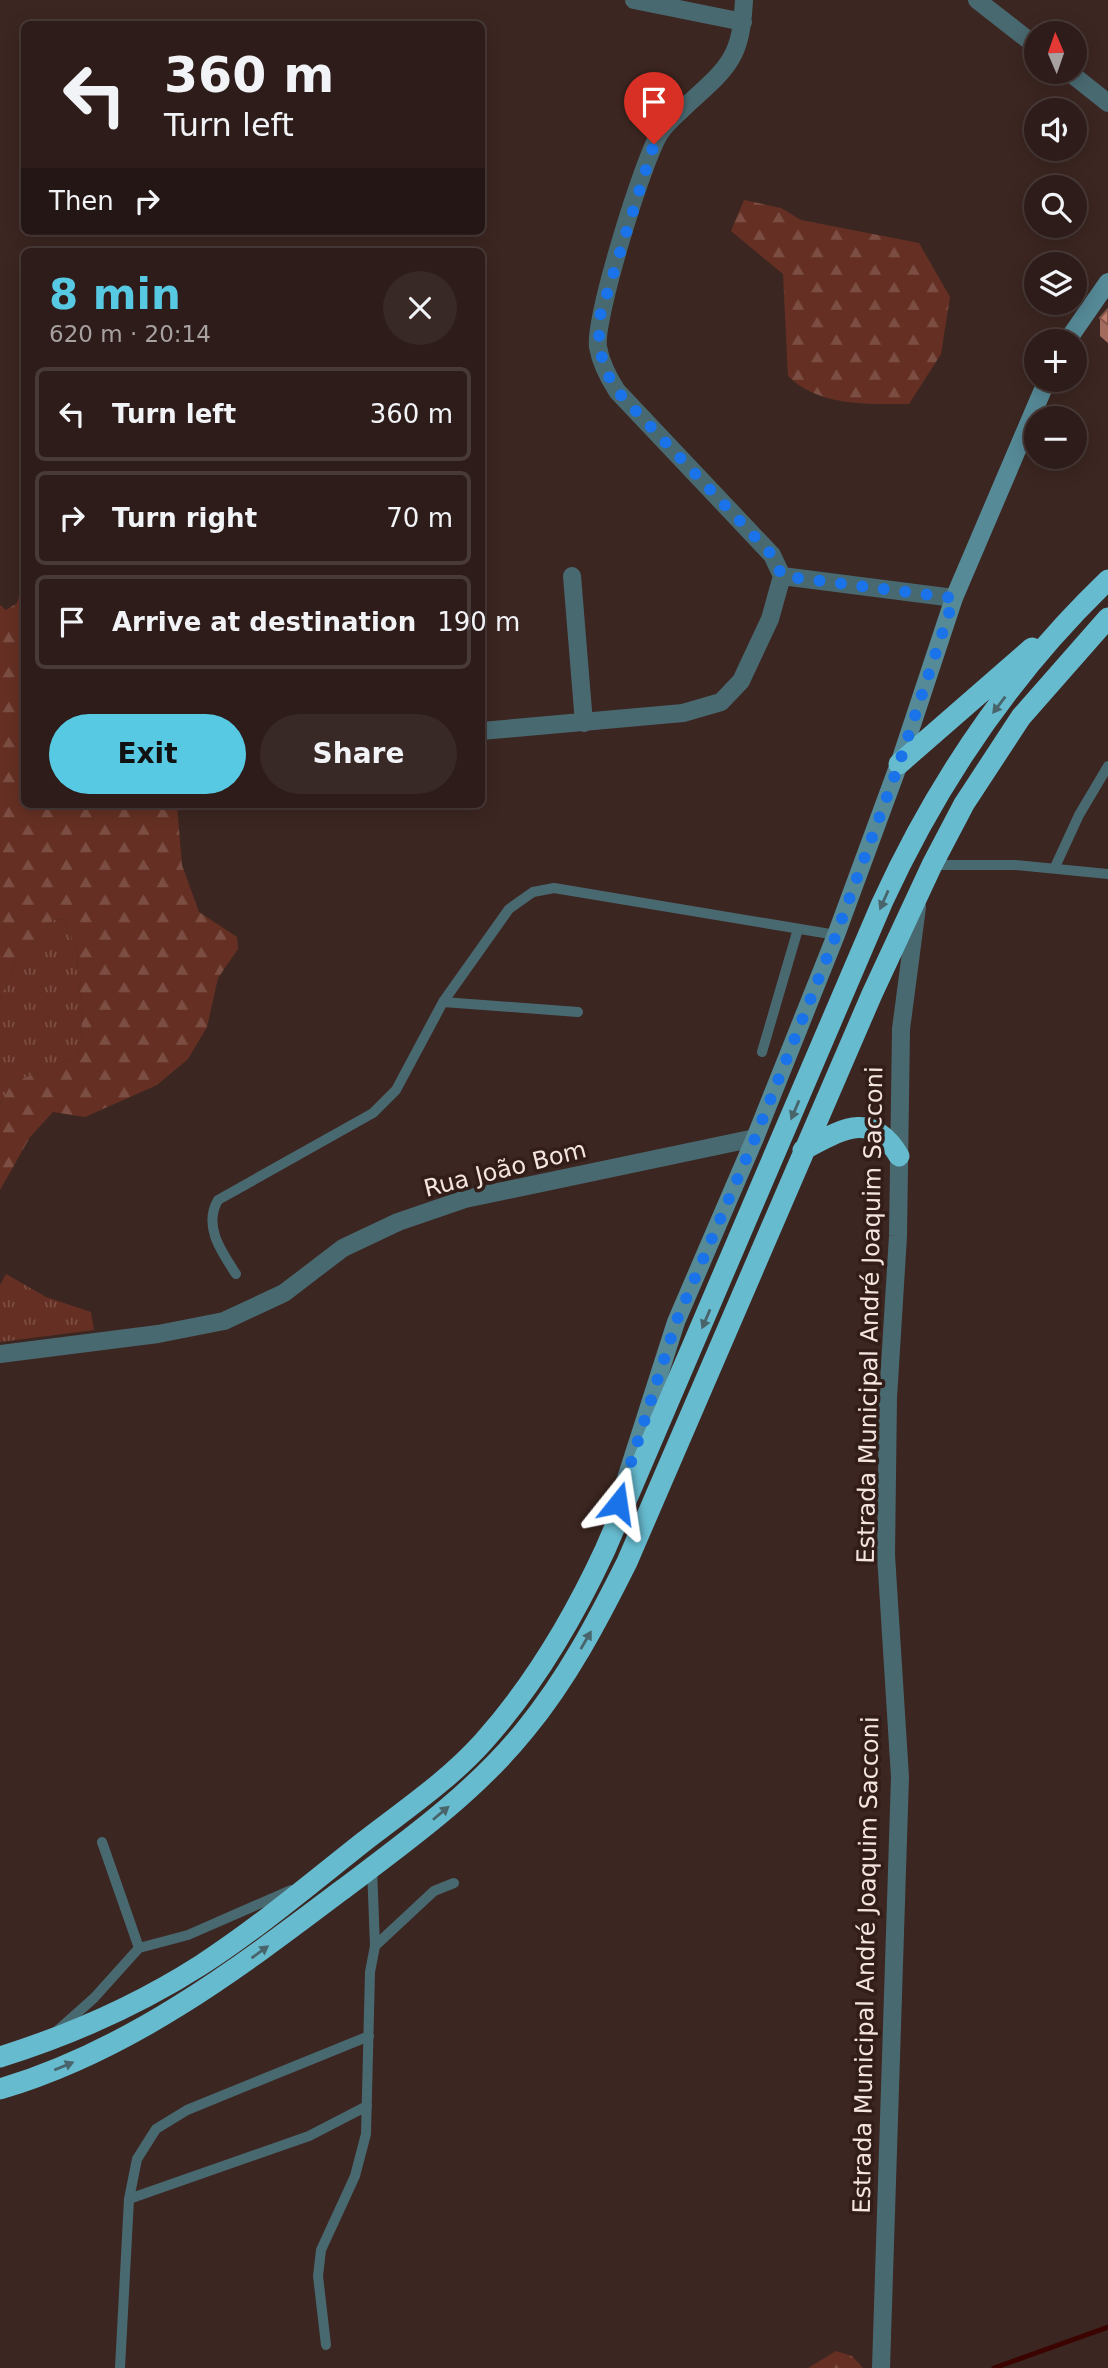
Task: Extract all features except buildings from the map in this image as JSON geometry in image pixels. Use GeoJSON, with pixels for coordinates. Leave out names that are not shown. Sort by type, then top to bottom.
{"type":"FeatureCollection","features":[{"type":"Feature","properties":{"kind":"highway"},"geometry":{"type":"LineString","coordinates":[[899,764],[1076,611],[1108,580]]}},
{"type":"Feature","properties":{"kind":"highway"},"geometry":{"type":"LineString","coordinates":[[0,2057],[97,2020],[200,1966],[318,1878],[446,1777],[482,1743],[519,1699],[559,1639],[605,1550],[897,870],[963,754],[1001,701],[1076,611]]}},
{"type":"Feature","properties":{"kind":"highway"},"geometry":{"type":"LineString","coordinates":[[0,2089],[82,2059],[141,2029],[256,1955],[372,1868],[487,1773],[526,1729],[580,1650],[627,1562],[803,1150],[932,865],[964,804],[1021,717],[1108,618]]}},
{"type":"Feature","properties":{"kind":"highway"},"geometry":{"type":"LineString","coordinates":[[803,1150],[848,1128],[867,1127],[879,1132],[899,1156]]}},
{"type":"Feature","properties":{"kind":"street"},"geometry":{"type":"LineString","coordinates":[[634,0],[743,22]]}},
{"type":"Feature","properties":{"kind":"street"},"geometry":{"type":"LineString","coordinates":[[485,731],[683,713],[720,702],[741,681],[770,619],[782,576],[772,555],[617,391],[605,372],[598,345],[600,316],[648,156],[661,131],[725,71],[739,45],[744,0]]}},
{"type":"Feature","properties":{"kind":"street"},"geometry":{"type":"LineString","coordinates":[[977,0],[1024,37]]}},
{"type":"Feature","properties":{"kind":"street"},"geometry":{"type":"LineString","coordinates":[[1084,84],[1108,103]]}},
{"type":"Feature","properties":{"kind":"street"},"geometry":{"type":"LineString","coordinates":[[1076,329],[1108,282]]}},
{"type":"Feature","properties":{"kind":"street"},"geometry":{"type":"LineString","coordinates":[[605,1550],[631,1455],[676,1322],[755,1138],[836,935],[899,764],[954,598],[1042,392]]}},
{"type":"Feature","properties":{"kind":"street"},"geometry":{"type":"LineString","coordinates":[[572,576],[584,723]]}},
{"type":"Feature","properties":{"kind":"street"},"geometry":{"type":"LineString","coordinates":[[782,576],[954,598]]}},
{"type":"Feature","properties":{"kind":"street","name":"Estrada Municipal André Joaquim Sacconi"},"geometry":{"type":"LineString","coordinates":[[881,2368],[900,1777],[886,1495],[888,1398],[898,1236],[901,1029],[919,893]]}},
{"type":"Feature","properties":{"kind":"street","name":"Rua João Bom"},"geometry":{"type":"LineString","coordinates":[[0,1354],[158,1334],[224,1321],[284,1293],[343,1248],[398,1223],[465,1199],[755,1138]]}},
{"type":"Feature","properties":{"kind":"lane"},"geometry":{"type":"LineString","coordinates":[[1055,867],[1079,815],[1108,766]]}},
{"type":"Feature","properties":{"kind":"lane"},"geometry":{"type":"LineString","coordinates":[[932,865],[1055,867],[1108,874]]}},
{"type":"Feature","properties":{"kind":"lane"},"geometry":{"type":"LineString","coordinates":[[236,1274],[211,1226],[210,1214],[218,1200],[373,1113],[396,1090],[443,1002],[509,909],[524,897],[543,889],[554,888],[836,935]]}},
{"type":"Feature","properties":{"kind":"lane"},"geometry":{"type":"LineString","coordinates":[[762,1052],[798,929]]}},
{"type":"Feature","properties":{"kind":"lane"},"geometry":{"type":"LineString","coordinates":[[443,1002],[578,1012]]}},
{"type":"Feature","properties":{"kind":"lane"},"geometry":{"type":"LineString","coordinates":[[102,1842],[139,1948]]}},
{"type":"Feature","properties":{"kind":"lane"},"geometry":{"type":"LineString","coordinates":[[326,2345],[318,2277],[321,2250],[362,2155],[367,2106],[370,1972],[375,1946],[372,1868]]}},
{"type":"Feature","properties":{"kind":"lane"},"geometry":{"type":"LineString","coordinates":[[45,2042],[94,1998],[139,1948],[188,1935],[318,1878]]}},
{"type":"Feature","properties":{"kind":"lane"},"geometry":{"type":"LineString","coordinates":[[375,1946],[434,1891],[454,1883]]}},
{"type":"Feature","properties":{"kind":"lane"},"geometry":{"type":"LineString","coordinates":[[120,2368],[130,2199],[137,2159],[156,2129],[187,2110],[369,2036]]}},
{"type":"Feature","properties":{"kind":"lane"},"geometry":{"type":"LineString","coordinates":[[130,2199],[309,2136],[367,2106]]}},
{"type":"Feature","properties":{"kind":"green space"},"geometry":{"type":"Polygon","coordinates":[[[744,200],[781,208],[801,220],[919,243],[950,297],[941,354],[909,404],[845,402],[814,393],[788,376],[783,274],[731,231],[744,200]]]}},
{"type":"Feature","properties":{"kind":"green space"},"geometry":{"type":"Polygon","coordinates":[[[21,589],[21,808],[177,808],[182,865],[199,912],[237,937],[238,949],[218,978],[207,1027],[188,1059],[157,1085],[85,1117],[53,1112],[30,1137],[0,1190],[0,1104],[12,1083],[76,1057],[81,1045],[82,1004],[77,976],[78,954],[63,919],[53,920],[18,957],[0,1000],[0,605],[6,610],[17,603],[21,589]]]}},
{"type":"Feature","properties":{"kind":"green space"},"geometry":{"type":"Polygon","coordinates":[[[63,919],[78,954],[77,976],[82,1004],[81,1045],[76,1057],[12,1083],[0,1104],[0,1000],[18,957],[53,920],[63,919]]]}},
{"type":"Feature","properties":{"kind":"green space"},"geometry":{"type":"Polygon","coordinates":[[[6,1274],[46,1297],[91,1312],[94,1330],[0,1342],[0,1285],[6,1274]]]}},
{"type":"Feature","properties":{"kind":"green space"},"geometry":{"type":"Polygon","coordinates":[[[836,2351],[852,2356],[863,2368],[808,2368],[836,2351]]]}},
{"type":"Feature","properties":{"kind":"waterway"},"geometry":{"type":"LineString","coordinates":[[994,2368],[1108,2327]]}},
{"type":"Feature","properties":{"kind":"route"},"geometry":{"type":"LineString","coordinates":[[618,1503],[631,1455],[676,1322],[755,1138],[836,935],[899,764],[954,598],[782,576],[772,555],[617,391],[605,372],[598,345],[600,316],[648,156],[654,144]]}}]}
